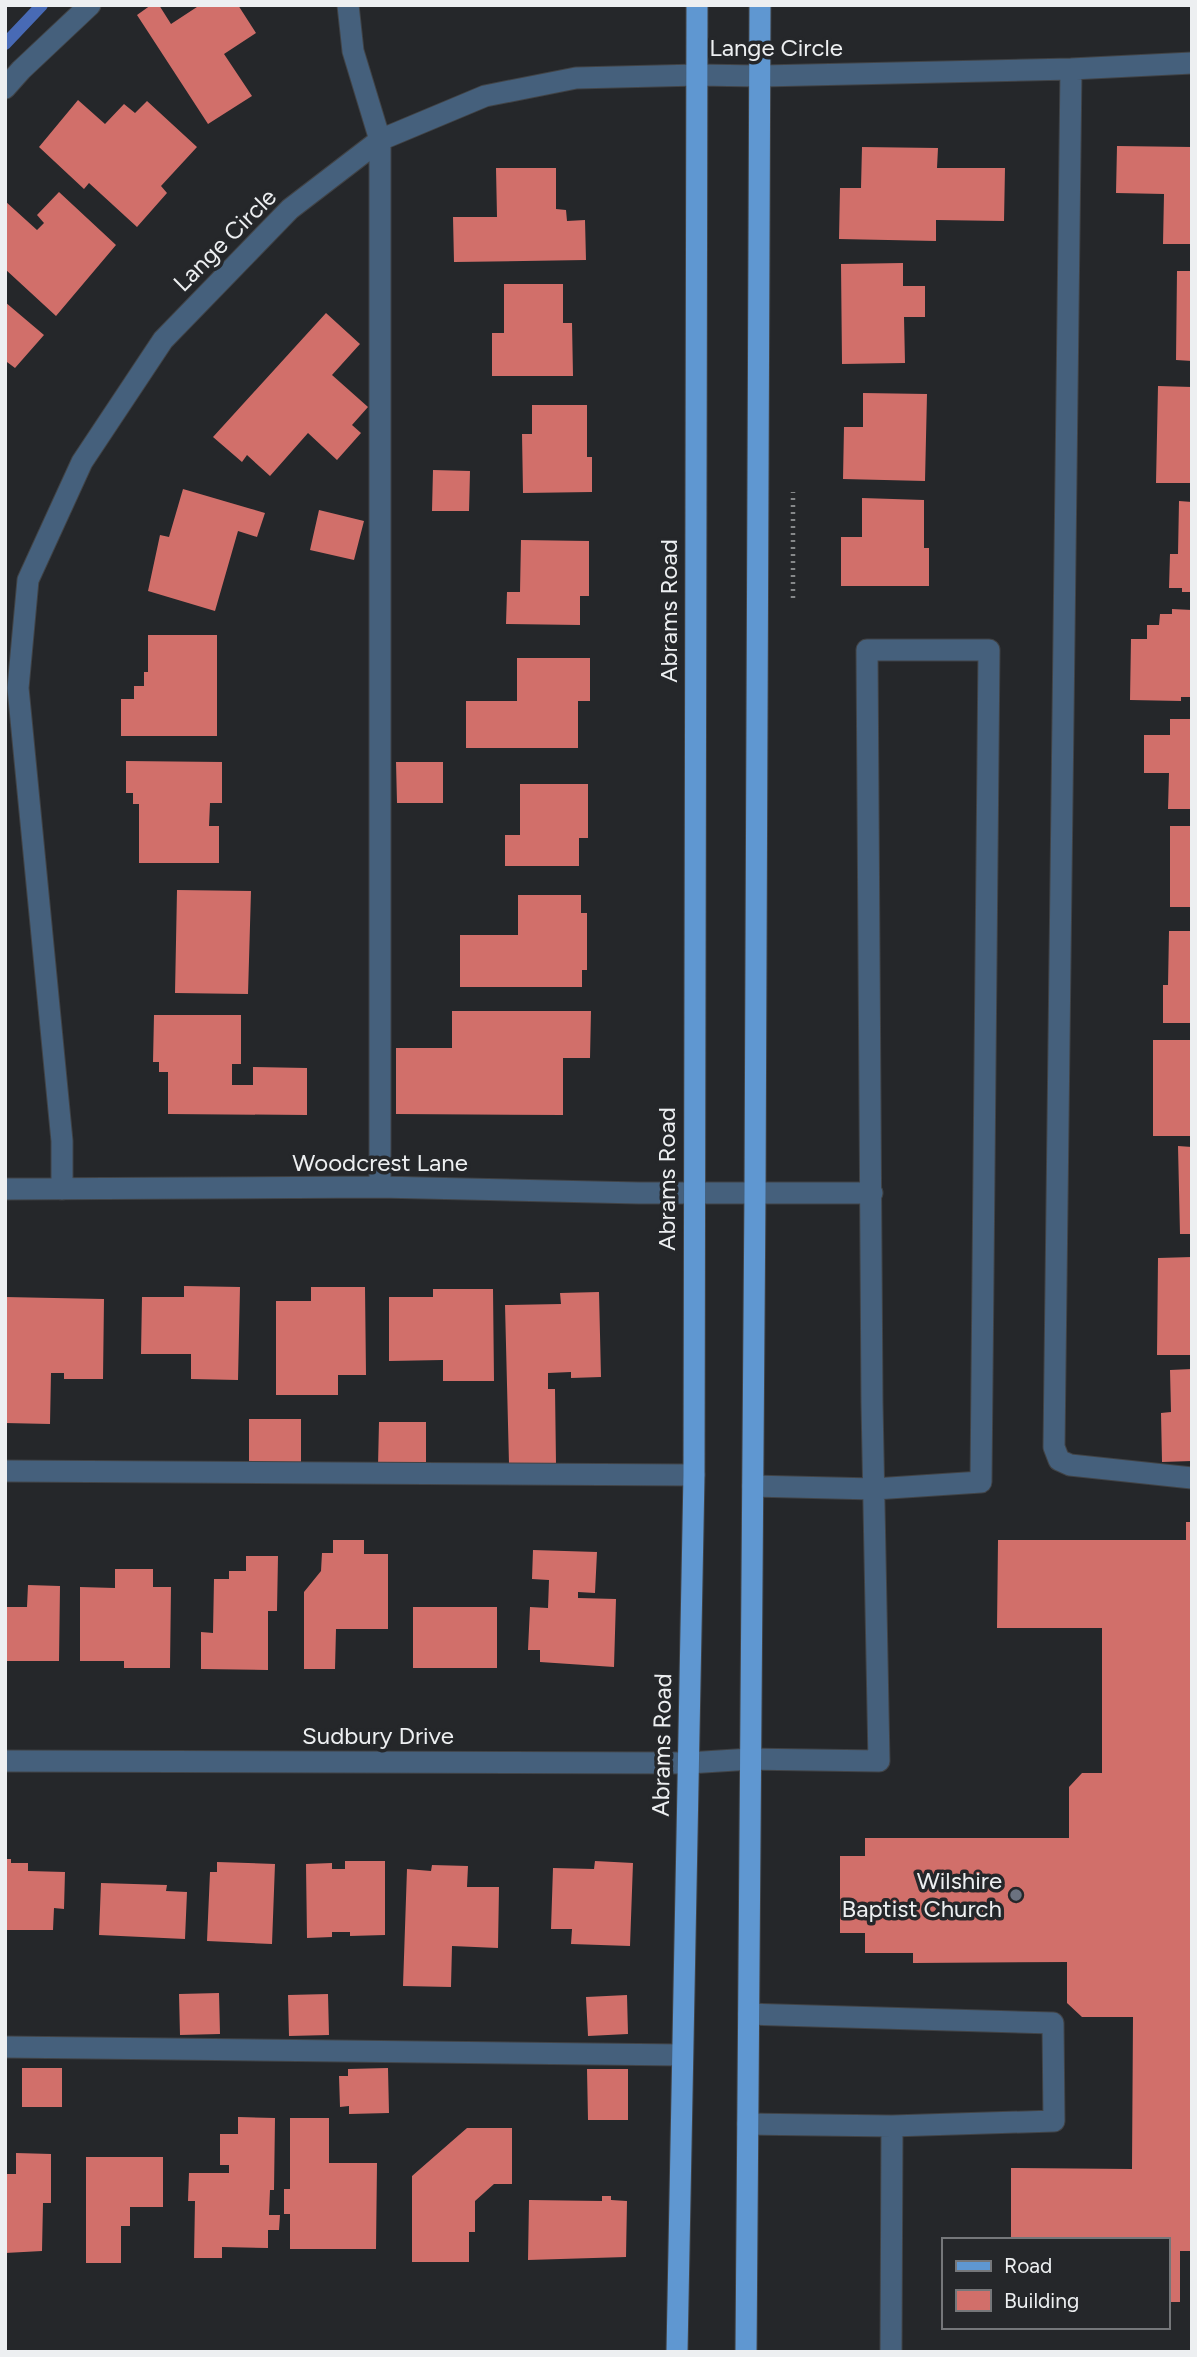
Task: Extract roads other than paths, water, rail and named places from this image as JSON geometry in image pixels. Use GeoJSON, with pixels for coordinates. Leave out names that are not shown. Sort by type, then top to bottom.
{"type":"FeatureCollection","features":[{"type":"Feature","properties":{"kind":"main road","name":"Abrams Road"},"geometry":{"type":"LineString","coordinates":[[677,2352],[694,1475],[697,5]]}},
{"type":"Feature","properties":{"kind":"main road"},"geometry":{"type":"LineString","coordinates":[[746,2352],[760,5]]}},
{"type":"Feature","properties":{"kind":"street"},"geometry":{"type":"LineString","coordinates":[[5,88],[90,5]]}},
{"type":"Feature","properties":{"kind":"street"},"geometry":{"type":"LineString","coordinates":[[348,5],[353,51],[380,140],[380,1187]]}},
{"type":"Feature","properties":{"kind":"street","name":"Lange Circle"},"geometry":{"type":"LineString","coordinates":[[62,1189],[62,1141],[18,688],[28,580],[82,462],[163,340],[290,209],[380,140],[485,96],[576,78],[1071,69],[1192,63]]}},
{"type":"Feature","properties":{"kind":"street"},"geometry":{"type":"LineString","coordinates":[[1071,69],[1054,1447],[1059,1460],[1070,1465],[1192,1478]]}},
{"type":"Feature","properties":{"kind":"street"},"geometry":{"type":"LineString","coordinates":[[752,1486],[874,1489],[981,1482],[989,650],[867,650],[874,1489]]}},
{"type":"Feature","properties":{"kind":"street","name":"Woodcrest Lane"},"geometry":{"type":"LineString","coordinates":[[5,1189],[380,1187],[693,1193],[872,1193]]}},
{"type":"Feature","properties":{"kind":"street"},"geometry":{"type":"LineString","coordinates":[[5,1471],[694,1475]]}},
{"type":"Feature","properties":{"kind":"street","name":"Sudbury Drive"},"geometry":{"type":"LineString","coordinates":[[5,1761],[879,1761],[874,1489]]}},
{"type":"Feature","properties":{"kind":"street"},"geometry":{"type":"LineString","coordinates":[[748,2124],[892,2126],[1054,2121],[1053,2023],[749,2014]]}},
{"type":"Feature","properties":{"kind":"street"},"geometry":{"type":"LineString","coordinates":[[5,2047],[682,2055]]}},
{"type":"Feature","properties":{"kind":"street"},"geometry":{"type":"LineString","coordinates":[[891,2352],[892,2126]]}},
{"type":"Feature","properties":{"kind":"waterway"},"geometry":{"type":"LineString","coordinates":[[5,44],[42,5]]}},
{"type":"Feature","properties":{"kind":"place","name":"Wilshire Baptist Church"},"geometry":{"type":"Point","coordinates":[1016,1895]}}]}
